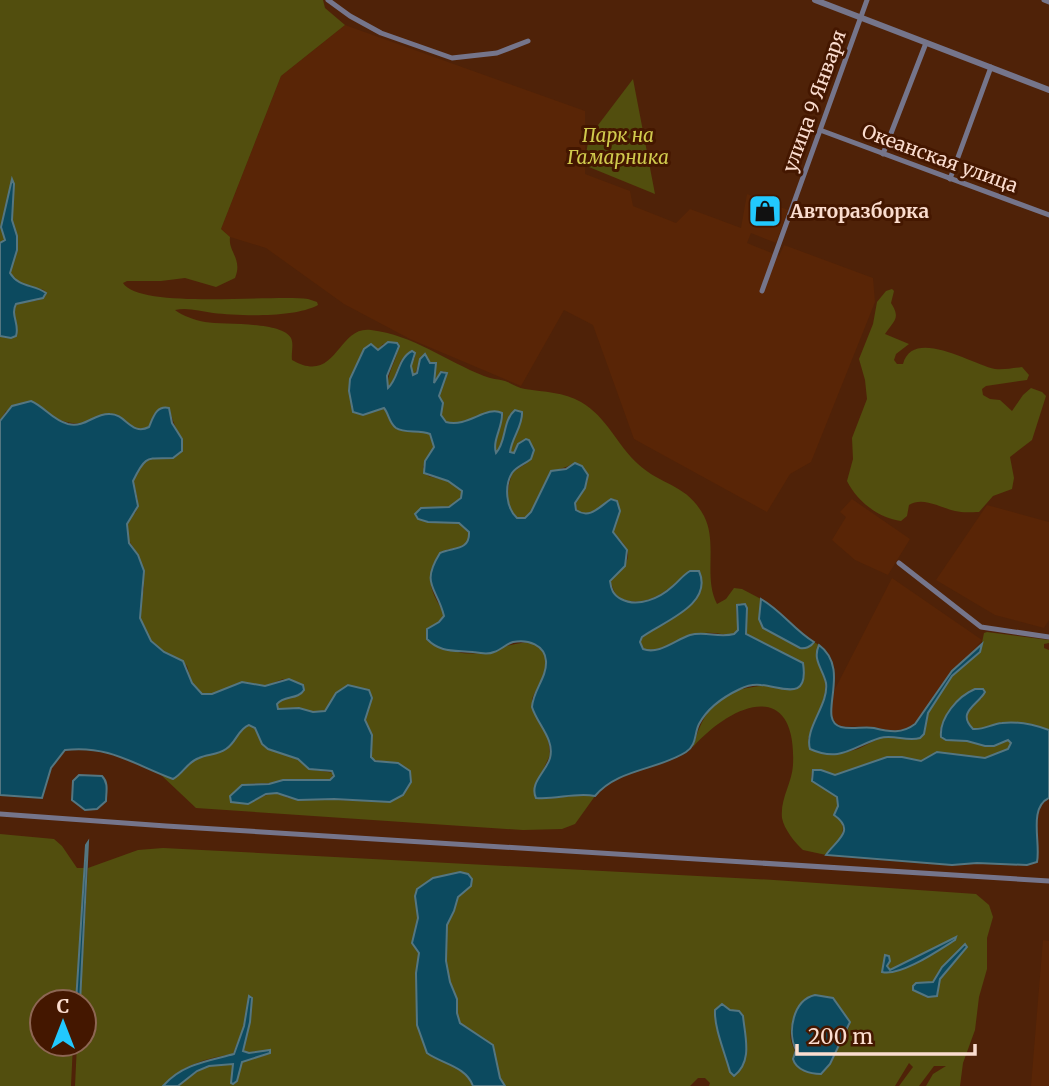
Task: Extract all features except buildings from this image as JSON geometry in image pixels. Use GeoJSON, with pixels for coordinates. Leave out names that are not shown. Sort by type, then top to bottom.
{"type":"FeatureCollection","features":[{"type":"Feature","properties":{"kind":"street"},"geometry":{"type":"LineString","coordinates":[[328,0],[381,33],[452,58],[497,52],[528,41]]}},
{"type":"Feature","properties":{"kind":"street"},"geometry":{"type":"LineString","coordinates":[[815,0],[1049,90]]}},
{"type":"Feature","properties":{"kind":"street","name":"улица 9 Января"},"geometry":{"type":"LineString","coordinates":[[762,291],[867,0]]}},
{"type":"Feature","properties":{"kind":"street"},"geometry":{"type":"LineString","coordinates":[[1044,0],[1049,2]]}},
{"type":"Feature","properties":{"kind":"street"},"geometry":{"type":"LineString","coordinates":[[883,154],[926,43]]}},
{"type":"Feature","properties":{"kind":"street"},"geometry":{"type":"LineString","coordinates":[[950,179],[991,67]]}},
{"type":"Feature","properties":{"kind":"street","name":"Океанская улица"},"geometry":{"type":"LineString","coordinates":[[820,130],[1049,215]]}},
{"type":"Feature","properties":{"kind":"street"},"geometry":{"type":"LineString","coordinates":[[899,563],[981,627],[1049,637]]}},
{"type":"Feature","properties":{"kind":"street"},"geometry":{"type":"LineString","coordinates":[[0,814],[166,827],[1049,881]]}},
{"type":"Feature","properties":{"kind":"shaded area"},"geometry":{"type":"Polygon","coordinates":[[[345,25],[585,111],[585,174],[630,191],[633,206],[676,223],[690,209],[741,228],[747,194],[788,210],[776,243],[751,233],[747,243],[779,256],[784,245],[873,278],[875,302],[811,462],[790,474],[767,512],[634,439],[593,325],[564,310],[521,386],[410,339],[344,304],[266,248],[230,237],[221,229],[281,76],[345,25]]]}},
{"type":"Feature","properties":{"kind":"shaded area"},"geometry":{"type":"Polygon","coordinates":[[[852,499],[910,539],[888,575],[855,560],[832,540],[846,517],[840,512],[852,499]]]}},
{"type":"Feature","properties":{"kind":"shaded area"},"geometry":{"type":"Polygon","coordinates":[[[987,505],[1049,522],[1049,620],[1044,628],[995,615],[936,580],[987,505]]]}},
{"type":"Feature","properties":{"kind":"shaded area"},"geometry":{"type":"Polygon","coordinates":[[[892,578],[982,640],[957,666],[925,713],[908,729],[895,732],[865,726],[838,726],[830,714],[835,689],[892,578]]]}},
{"type":"Feature","properties":{"kind":"shaded area"},"geometry":{"type":"Polygon","coordinates":[[[1043,940],[1049,941],[1049,1086],[1031,1086],[1043,940]]]}},
{"type":"Feature","properties":{"kind":"green space"},"geometry":{"type":"Polygon","coordinates":[[[0,0],[323,0],[325,8],[345,25],[281,76],[221,229],[230,237],[237,266],[235,278],[216,287],[185,278],[123,283],[134,291],[180,299],[291,298],[317,302],[318,305],[308,309],[267,315],[175,310],[189,318],[205,322],[276,329],[291,338],[292,360],[307,366],[319,366],[328,361],[351,336],[360,331],[371,330],[401,337],[487,377],[522,388],[561,394],[581,402],[598,415],[638,464],[682,491],[697,505],[708,526],[711,583],[717,604],[726,599],[734,588],[742,589],[761,599],[763,628],[800,648],[814,642],[819,645],[818,659],[825,688],[820,711],[808,739],[836,755],[858,749],[880,738],[924,734],[928,713],[952,676],[980,652],[984,633],[987,632],[1049,640],[1049,643],[1044,644],[1044,648],[1049,650],[1049,730],[1014,723],[973,729],[969,725],[969,712],[982,698],[970,690],[946,715],[940,730],[946,740],[992,746],[1008,740],[1011,743],[1010,748],[985,758],[937,752],[921,761],[887,757],[840,774],[812,772],[811,778],[838,799],[835,816],[841,820],[843,831],[826,855],[803,850],[790,836],[782,818],[793,765],[791,737],[785,719],[773,709],[759,706],[743,710],[726,719],[693,747],[710,709],[721,699],[748,688],[803,681],[801,661],[787,657],[746,634],[747,611],[740,603],[736,608],[738,630],[734,634],[705,633],[665,647],[644,650],[640,642],[642,637],[701,590],[702,578],[685,574],[670,588],[644,601],[635,602],[616,596],[610,581],[627,561],[628,556],[625,546],[613,532],[618,517],[617,501],[614,499],[590,514],[578,512],[575,503],[588,480],[572,464],[549,474],[531,512],[525,518],[517,518],[508,502],[508,490],[513,472],[527,463],[528,439],[521,441],[513,454],[510,452],[515,435],[515,410],[508,420],[496,454],[494,444],[503,416],[491,411],[464,423],[446,422],[441,415],[439,396],[447,373],[443,371],[434,383],[436,363],[430,363],[425,354],[420,359],[415,374],[412,374],[411,366],[415,357],[401,360],[388,388],[398,348],[397,343],[383,344],[378,350],[373,346],[364,349],[349,391],[352,403],[385,409],[400,430],[430,434],[434,447],[423,467],[428,476],[448,481],[462,490],[461,498],[449,507],[421,508],[415,516],[458,522],[469,532],[466,544],[445,550],[434,563],[432,588],[444,616],[427,629],[450,648],[461,653],[482,653],[525,642],[542,647],[546,655],[546,669],[532,699],[548,737],[550,755],[535,787],[538,799],[595,796],[575,824],[562,829],[523,830],[196,808],[160,774],[173,779],[195,760],[226,749],[249,725],[255,728],[264,746],[298,759],[309,769],[334,773],[330,780],[248,784],[249,804],[273,794],[288,798],[390,802],[405,792],[411,776],[409,771],[398,764],[372,759],[372,735],[365,720],[372,698],[370,692],[350,685],[334,696],[325,711],[313,712],[299,708],[278,709],[276,706],[279,701],[300,695],[304,691],[303,685],[283,679],[265,686],[242,682],[212,694],[202,694],[192,683],[187,666],[151,641],[140,618],[144,588],[138,555],[128,539],[128,519],[136,512],[138,501],[133,480],[145,461],[150,457],[165,459],[182,451],[170,410],[154,414],[150,426],[144,430],[131,427],[121,417],[87,423],[68,422],[48,414],[38,405],[6,411],[0,421],[0,336],[6,338],[17,326],[13,311],[16,304],[39,300],[46,295],[44,290],[20,284],[10,273],[17,250],[17,236],[12,220],[13,180],[1,227],[5,240],[0,243],[0,0]]]}},
{"type":"Feature","properties":{"kind":"green space","name":"Парк на Гамарника"},"geometry":{"type":"Polygon","coordinates":[[[633,79],[655,194],[584,165],[589,137],[633,79]]]}},
{"type":"Feature","properties":{"kind":"green space"},"geometry":{"type":"Polygon","coordinates":[[[886,291],[894,291],[891,303],[896,316],[885,334],[909,344],[896,354],[894,360],[897,364],[903,364],[909,353],[918,348],[930,348],[995,369],[1022,367],[1029,375],[1027,380],[986,386],[982,389],[983,395],[1000,400],[1012,411],[1031,388],[1046,396],[1032,440],[1010,457],[1014,478],[1012,489],[993,496],[979,512],[958,512],[920,502],[909,505],[907,516],[901,521],[892,519],[869,507],[856,495],[847,481],[853,459],[852,438],[867,399],[859,359],[873,324],[877,302],[886,291]]]}},
{"type":"Feature","properties":{"kind":"green space"},"geometry":{"type":"Polygon","coordinates":[[[0,834],[54,839],[77,868],[84,868],[77,988],[28,988],[28,1058],[72,1058],[71,1086],[0,1086],[0,834]]]}},
{"type":"Feature","properties":{"kind":"green space"},"geometry":{"type":"Polygon","coordinates":[[[163,848],[774,880],[976,894],[989,905],[993,917],[987,938],[987,969],[979,997],[975,1030],[963,1063],[960,1086],[926,1086],[933,1074],[946,1066],[934,1066],[919,1086],[899,1086],[913,1067],[909,1063],[895,1086],[709,1086],[710,1083],[705,1078],[698,1078],[690,1086],[504,1086],[493,1045],[460,1023],[457,999],[450,982],[446,961],[447,925],[458,897],[471,886],[460,872],[433,878],[417,889],[415,896],[418,918],[412,943],[419,953],[416,973],[432,1057],[450,1064],[473,1086],[178,1086],[204,1069],[226,1063],[233,1064],[231,1083],[234,1084],[242,1062],[263,1056],[256,1051],[247,1054],[243,1051],[250,1022],[252,997],[249,996],[244,1026],[233,1054],[195,1064],[178,1073],[163,1086],[75,1086],[76,1058],[98,1058],[98,988],[81,988],[88,868],[138,850],[163,848]],[[811,996],[802,1003],[793,1022],[793,1061],[805,1071],[821,1074],[830,1064],[850,1025],[840,1009],[811,996]],[[722,1004],[715,1010],[715,1017],[730,1072],[730,1010],[722,1004]]]}},
{"type":"Feature","properties":{"kind":"water"},"geometry":{"type":"Polygon","coordinates":[[[12,179],[12,220],[17,236],[17,250],[10,273],[22,284],[46,293],[43,298],[16,304],[14,312],[17,332],[16,336],[11,338],[0,336],[0,243],[5,240],[1,227],[12,179]]]}},
{"type":"Feature","properties":{"kind":"water"},"geometry":{"type":"Polygon","coordinates":[[[388,342],[397,343],[399,346],[387,376],[388,388],[403,359],[412,351],[415,353],[411,366],[413,375],[417,373],[420,359],[425,354],[430,363],[436,363],[434,383],[441,372],[447,373],[439,396],[443,403],[441,415],[446,422],[462,422],[496,411],[502,413],[495,443],[496,453],[511,415],[515,410],[522,412],[510,452],[514,453],[518,444],[526,439],[534,450],[531,459],[516,469],[509,478],[508,503],[517,518],[525,518],[531,512],[551,471],[566,469],[575,463],[582,466],[588,475],[585,488],[575,503],[576,510],[590,513],[611,499],[617,501],[620,511],[613,532],[627,550],[625,566],[610,581],[613,592],[618,597],[628,602],[655,598],[685,574],[699,571],[702,583],[693,603],[642,637],[640,642],[643,649],[661,649],[696,634],[734,634],[738,630],[737,605],[745,604],[746,634],[803,663],[804,675],[798,688],[761,685],[745,687],[716,703],[707,712],[699,724],[692,746],[675,758],[615,780],[595,796],[536,798],[535,787],[548,763],[551,751],[548,738],[532,707],[546,667],[545,655],[535,644],[524,641],[513,642],[486,654],[443,649],[427,639],[427,629],[444,616],[432,586],[431,572],[434,564],[440,553],[464,545],[469,538],[469,532],[459,523],[428,522],[418,519],[415,514],[421,508],[449,507],[461,498],[462,491],[448,481],[424,473],[425,461],[434,447],[430,434],[396,428],[384,408],[363,415],[353,412],[350,379],[364,349],[371,344],[378,350],[388,342]]]}},
{"type":"Feature","properties":{"kind":"water"},"geometry":{"type":"Polygon","coordinates":[[[31,401],[57,420],[68,424],[80,424],[110,414],[138,429],[149,427],[158,410],[169,408],[172,423],[182,439],[182,451],[173,458],[148,460],[141,466],[133,481],[138,506],[127,524],[129,543],[138,555],[144,571],[140,618],[151,641],[164,652],[183,661],[192,683],[202,694],[212,694],[242,682],[265,686],[289,679],[303,685],[304,690],[280,701],[277,704],[278,709],[299,708],[313,712],[325,711],[336,693],[348,685],[369,690],[372,698],[365,720],[372,735],[371,757],[375,761],[398,763],[410,771],[411,782],[403,795],[390,802],[298,800],[277,793],[266,794],[248,804],[231,802],[230,796],[242,785],[269,784],[283,780],[330,780],[334,776],[332,771],[309,769],[298,759],[268,749],[262,744],[255,728],[249,725],[226,749],[195,760],[173,779],[108,753],[81,749],[65,750],[51,768],[42,798],[0,795],[0,421],[12,406],[31,401]]]}},
{"type":"Feature","properties":{"kind":"water"},"geometry":{"type":"Polygon","coordinates":[[[761,599],[814,642],[813,644],[800,648],[763,628],[759,619],[761,599]]]}},
{"type":"Feature","properties":{"kind":"water"},"geometry":{"type":"Polygon","coordinates":[[[982,644],[980,652],[952,676],[928,713],[924,734],[920,738],[885,737],[839,754],[810,749],[810,733],[826,691],[826,683],[817,660],[819,645],[829,655],[833,667],[831,715],[834,722],[845,728],[896,731],[915,724],[952,671],[982,644]]]}},
{"type":"Feature","properties":{"kind":"water"},"geometry":{"type":"Polygon","coordinates":[[[975,689],[983,689],[985,692],[967,713],[968,723],[973,729],[1014,723],[1049,730],[1049,798],[1043,803],[1037,818],[1037,862],[1027,865],[952,865],[826,855],[842,836],[844,826],[834,815],[838,806],[837,797],[812,781],[813,770],[835,775],[887,757],[921,761],[937,752],[985,758],[1008,749],[1011,743],[1008,740],[994,746],[985,746],[941,737],[946,715],[962,697],[975,689]]]}},
{"type":"Feature","properties":{"kind":"water"},"geometry":{"type":"Polygon","coordinates":[[[79,775],[102,776],[106,782],[106,801],[97,809],[85,810],[72,800],[73,781],[79,775]]]}},
{"type":"Feature","properties":{"kind":"water"},"geometry":{"type":"Polygon","coordinates":[[[88,842],[81,988],[77,988],[88,842]]]}},
{"type":"Feature","properties":{"kind":"water"},"geometry":{"type":"Polygon","coordinates":[[[460,872],[468,874],[472,879],[471,886],[458,897],[447,925],[446,961],[450,982],[457,999],[460,1023],[493,1045],[500,1078],[505,1086],[473,1086],[465,1074],[427,1053],[417,1025],[416,973],[419,953],[412,943],[418,918],[415,896],[417,889],[433,878],[460,872]]]}},
{"type":"Feature","properties":{"kind":"water"},"geometry":{"type":"Polygon","coordinates":[[[956,937],[909,967],[899,971],[882,972],[885,955],[889,956],[887,966],[890,970],[956,937]]]}},
{"type":"Feature","properties":{"kind":"water"},"geometry":{"type":"Polygon","coordinates":[[[965,944],[967,947],[940,979],[937,996],[928,997],[913,990],[916,983],[933,982],[942,967],[965,944]]]}},
{"type":"Feature","properties":{"kind":"water"},"geometry":{"type":"Polygon","coordinates":[[[815,995],[833,998],[850,1022],[830,1064],[821,1074],[804,1071],[793,1059],[796,1050],[792,1035],[794,1018],[801,1003],[815,995]]]}},
{"type":"Feature","properties":{"kind":"water"},"geometry":{"type":"Polygon","coordinates":[[[249,996],[252,998],[250,1022],[243,1051],[249,1053],[270,1050],[270,1053],[242,1062],[237,1081],[233,1084],[233,1064],[209,1066],[197,1071],[178,1086],[163,1086],[187,1068],[234,1054],[244,1026],[249,996]]]}},
{"type":"Feature","properties":{"kind":"water"},"geometry":{"type":"Polygon","coordinates":[[[722,1004],[730,1010],[739,1011],[743,1016],[746,1056],[734,1076],[730,1072],[716,1025],[715,1010],[722,1004]]]}},
{"type":"Feature","properties":{"kind":"place","name":"Авторазборка"},"geometry":{"type":"Point","coordinates":[765,211]}}]}
